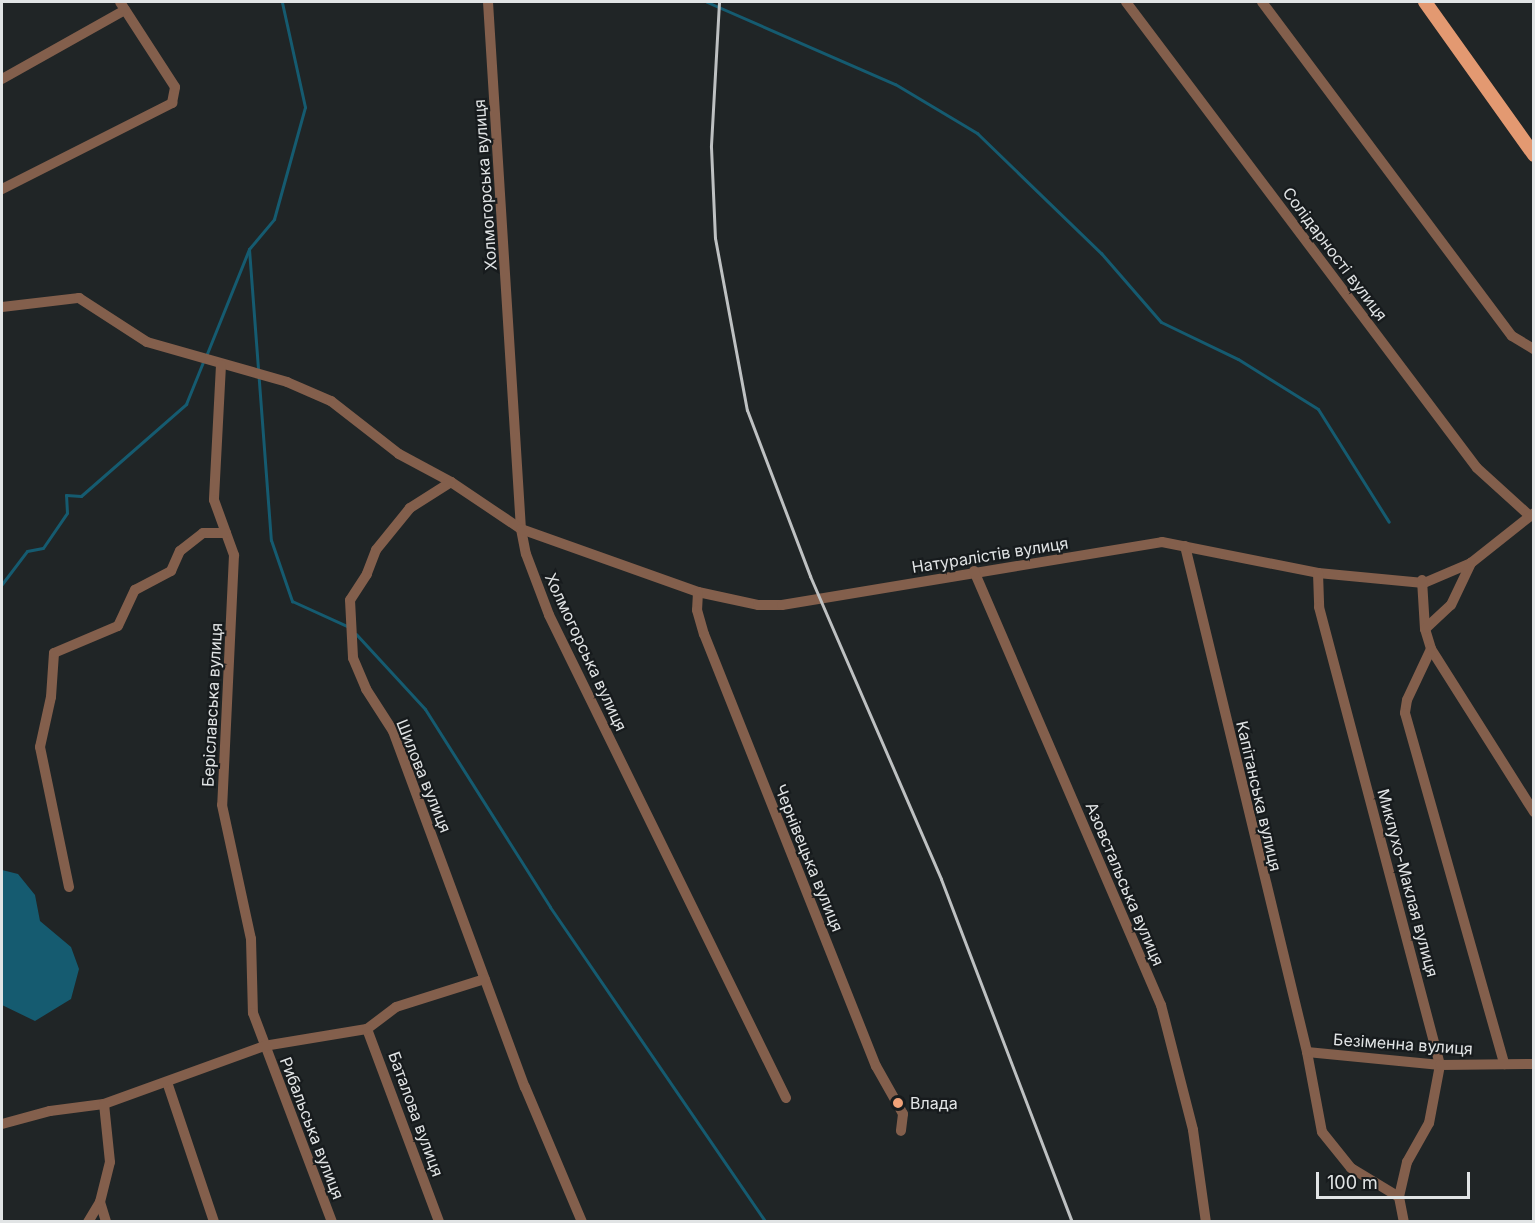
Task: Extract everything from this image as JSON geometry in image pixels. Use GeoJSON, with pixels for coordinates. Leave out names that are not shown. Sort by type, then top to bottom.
{"type":"FeatureCollection","features":[{"type":"Feature","properties":{"kind":"main road"},"geometry":{"type":"LineString","coordinates":[[1428,4],[1533,155]]}},
{"type":"Feature","properties":{"kind":"street","name":"Холмогорська вулиця"},"geometry":{"type":"LineString","coordinates":[[488,2],[521,529],[549,615],[786,1098]]}},
{"type":"Feature","properties":{"kind":"street","name":"Солідарності вулиця"},"geometry":{"type":"LineString","coordinates":[[1126,2],[1477,468],[1532,514]]}},
{"type":"Feature","properties":{"kind":"street"},"geometry":{"type":"LineString","coordinates":[[1262,2],[1512,336],[1533,349]]}},
{"type":"Feature","properties":{"kind":"street"},"geometry":{"type":"LineString","coordinates":[[2,78],[122,6],[175,87],[172,103],[2,189]]}},
{"type":"Feature","properties":{"kind":"street","name":"Натуралістів вулиця"},"geometry":{"type":"LineString","coordinates":[[2,307],[74,297],[147,342],[287,382],[331,401],[399,454],[451,482],[521,529],[698,592],[758,605],[782,605],[1162,542],[1318,573],[1422,580],[1424,583],[1449,575],[1471,563],[1532,514]]}},
{"type":"Feature","properties":{"kind":"street","name":"Беріславська вулиця"},"geometry":{"type":"LineString","coordinates":[[221,365],[214,500],[234,555],[222,805],[252,939],[253,1013],[264,1046]]}},
{"type":"Feature","properties":{"kind":"street","name":"Шилова вулиця"},"geometry":{"type":"LineString","coordinates":[[451,482],[410,508],[386,535],[350,600],[348,627],[353,658],[366,689],[393,731],[485,979],[582,1221]]}},
{"type":"Feature","properties":{"kind":"street"},"geometry":{"type":"LineString","coordinates":[[69,888],[40,747],[51,697],[54,653],[118,626],[135,590],[171,571],[180,550],[203,533],[226,533]]}},
{"type":"Feature","properties":{"kind":"street","name":"Капітанська вулиця"},"geometry":{"type":"LineString","coordinates":[[1185,546],[1307,1052],[1322,1131],[1351,1168],[1399,1197]]}},
{"type":"Feature","properties":{"kind":"street"},"geometry":{"type":"LineString","coordinates":[[1425,629],[1451,605],[1471,563]]}},
{"type":"Feature","properties":{"kind":"street","name":"Азовстальська вулиця"},"geometry":{"type":"LineString","coordinates":[[974,572],[1161,1005],[1193,1130],[1206,1221]]}},
{"type":"Feature","properties":{"kind":"street","name":"Миклухо-Маклая вулиця"},"geometry":{"type":"LineString","coordinates":[[1318,573],[1319,607],[1440,1065],[1428,1123],[1407,1162],[1399,1197]]}},
{"type":"Feature","properties":{"kind":"street"},"geometry":{"type":"LineString","coordinates":[[1422,580],[1425,629],[1431,649],[1533,812]]}},
{"type":"Feature","properties":{"kind":"street","name":"Чернівецька вулиця"},"geometry":{"type":"LineString","coordinates":[[698,592],[697,610],[704,634],[876,1066],[903,1114],[901,1131]]}},
{"type":"Feature","properties":{"kind":"street"},"geometry":{"type":"LineString","coordinates":[[1431,649],[1407,700],[1406,713],[1504,1064]]}},
{"type":"Feature","properties":{"kind":"street"},"geometry":{"type":"LineString","coordinates":[[2,1125],[50,1112],[104,1104],[264,1046],[367,1029],[405,1003],[485,979]]}},
{"type":"Feature","properties":{"kind":"street","name":"Баталова вулиця"},"geometry":{"type":"LineString","coordinates":[[367,1029],[437,1216],[444,1221]]}},
{"type":"Feature","properties":{"kind":"street","name":"Рибальська вулиця"},"geometry":{"type":"LineString","coordinates":[[264,1046],[332,1221]]}},
{"type":"Feature","properties":{"kind":"street","name":"Безіменна вулиця"},"geometry":{"type":"LineString","coordinates":[[1307,1052],[1440,1065],[1533,1064]]}},
{"type":"Feature","properties":{"kind":"street"},"geometry":{"type":"LineString","coordinates":[[167,1082],[214,1221]]}},
{"type":"Feature","properties":{"kind":"street"},"geometry":{"type":"LineString","coordinates":[[88,1221],[99,1202],[110,1162],[104,1104]]}},
{"type":"Feature","properties":{"kind":"street"},"geometry":{"type":"LineString","coordinates":[[1399,1197],[1404,1221]]}},
{"type":"Feature","properties":{"kind":"street"},"geometry":{"type":"LineString","coordinates":[[99,1202],[106,1221]]}},
{"type":"Feature","properties":{"kind":"water"},"geometry":{"type":"Polygon","coordinates":[[[2,870],[18,874],[35,895],[40,921],[71,947],[79,969],[71,999],[35,1021],[2,1005],[2,870]]]}},
{"type":"Feature","properties":{"kind":"waterway"},"geometry":{"type":"LineString","coordinates":[[206,356],[249,249],[274,219],[305,107],[282,2]]}},
{"type":"Feature","properties":{"kind":"waterway"},"geometry":{"type":"LineString","coordinates":[[707,2],[895,84],[977,133],[1101,253],[1161,322],[1238,359],[1318,409],[1389,522]]}},
{"type":"Feature","properties":{"kind":"waterway"},"geometry":{"type":"LineString","coordinates":[[249,249],[271,540],[292,601],[349,627]]}},
{"type":"Feature","properties":{"kind":"waterway"},"geometry":{"type":"LineString","coordinates":[[2,584],[27,551],[43,548],[67,513],[66,495],[81,496],[186,404],[203,362]]}},
{"type":"Feature","properties":{"kind":"waterway"},"geometry":{"type":"LineString","coordinates":[[356,634],[425,709],[550,907],[766,1222]]}},
{"type":"Feature","properties":{"kind":"railway"},"geometry":{"type":"LineString","coordinates":[[719,2],[711,147],[715,238],[747,410],[810,576],[941,879],[1072,1222]]}},
{"type":"Feature","properties":{"kind":"place","name":"Влада"},"geometry":{"type":"Point","coordinates":[898,1103]}}]}
